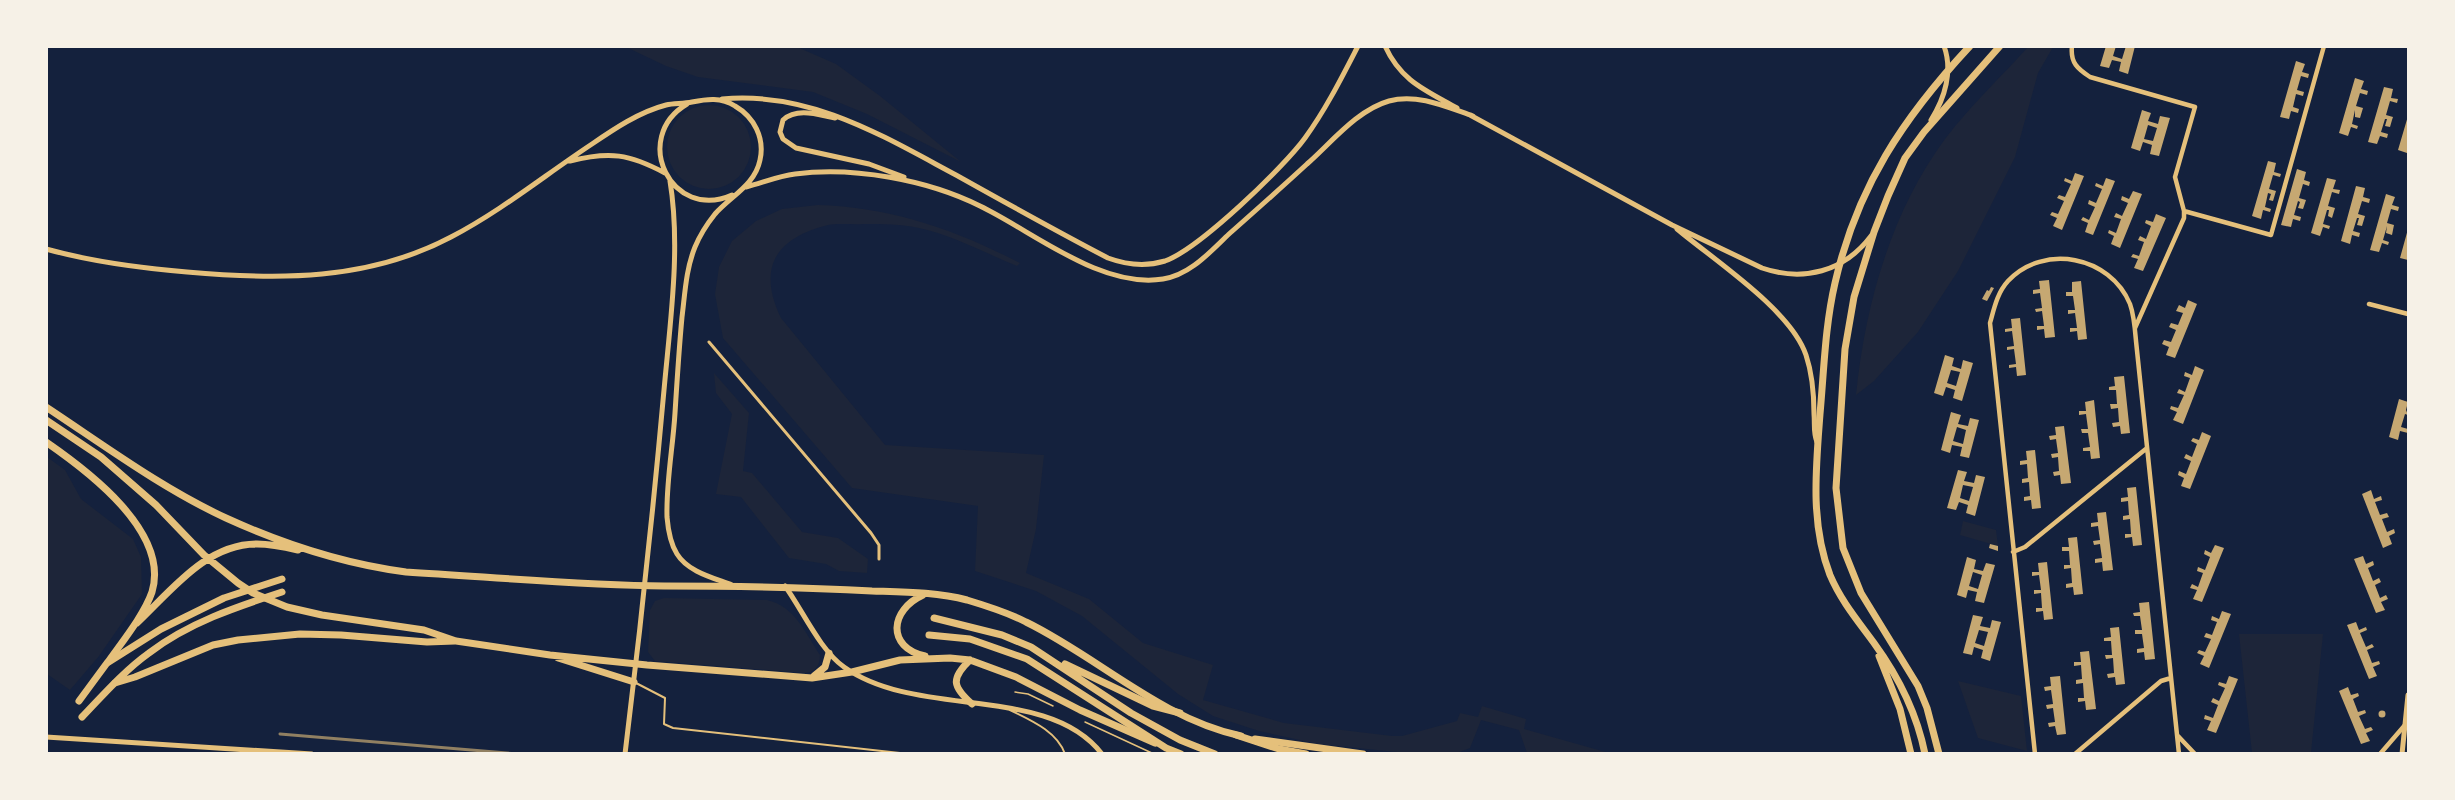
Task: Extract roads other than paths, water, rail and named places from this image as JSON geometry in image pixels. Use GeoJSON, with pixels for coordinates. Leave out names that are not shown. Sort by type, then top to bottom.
{"type":"FeatureCollection","features":[{"type":"Feature","properties":{"kind":"main road"},"geometry":{"type":"LineString","coordinates":[[1924,753],[1908,700],[1874,642],[1846,606],[1821,546],[1815,508],[1818,443],[1832,296],[1840,261],[1856,215],[1886,152],[1901,128],[1939,80],[1970,46]]}},
{"type":"Feature","properties":{"kind":"main road"},"geometry":{"type":"LineString","coordinates":[[1939,753],[1927,708],[1918,686],[1853,577],[1842,548],[1838,515],[1837,448],[1845,349],[1854,297],[1874,232],[1905,158],[1924,132],[2000,46]]}},
{"type":"Feature","properties":{"kind":"main road"},"geometry":{"type":"LineString","coordinates":[[46,407],[134,465],[226,518],[325,555]]}},
{"type":"Feature","properties":{"kind":"main road"},"geometry":{"type":"LineString","coordinates":[[46,420],[100,457],[156,505],[219,568],[253,593],[287,607],[439,634],[456,641]]}},
{"type":"Feature","properties":{"kind":"main road"},"geometry":{"type":"LineString","coordinates":[[46,442],[75,461],[126,510],[142,534],[154,571],[152,591],[130,630],[79,701]]}},
{"type":"Feature","properties":{"kind":"main road"},"geometry":{"type":"LineString","coordinates":[[130,630],[208,557],[239,545],[259,544],[406,572],[644,586],[785,586],[925,594],[963,599],[995,608],[1026,621],[1180,713]]}},
{"type":"Feature","properties":{"kind":"main road"},"geometry":{"type":"LineString","coordinates":[[107,663],[189,614],[224,598],[282,579]]}},
{"type":"Feature","properties":{"kind":"main road"},"geometry":{"type":"LineString","coordinates":[[82,717],[149,653],[179,634],[226,610],[282,592]]}},
{"type":"Feature","properties":{"kind":"main road"},"geometry":{"type":"LineString","coordinates":[[925,594],[904,606],[897,628],[898,636],[907,647],[920,656],[930,658]]}},
{"type":"Feature","properties":{"kind":"main road"},"geometry":{"type":"LineString","coordinates":[[934,618],[1002,635],[1153,706],[1180,713],[1279,749],[1306,753]]}},
{"type":"Feature","properties":{"kind":"main road"},"geometry":{"type":"LineString","coordinates":[[115,683],[213,645],[238,639],[300,634],[427,642],[456,641],[550,655],[636,664],[812,678],[852,672],[900,660],[930,658],[970,660],[1007,673],[1089,714],[1181,753]]}},
{"type":"Feature","properties":{"kind":"main road"},"geometry":{"type":"LineString","coordinates":[[929,635],[970,639],[1027,659],[1166,748]]}},
{"type":"Feature","properties":{"kind":"main road"},"geometry":{"type":"LineString","coordinates":[[1874,642],[1900,709],[1911,753]]}},
{"type":"Feature","properties":{"kind":"main road"},"geometry":{"type":"LineString","coordinates":[[812,678],[825,668],[829,653]]}},
{"type":"Feature","properties":{"kind":"main road"},"geometry":{"type":"LineString","coordinates":[[550,655],[634,682]]}},
{"type":"Feature","properties":{"kind":"main road"},"geometry":{"type":"LineString","coordinates":[[1047,656],[1131,713],[1180,740],[1215,753]]}},
{"type":"Feature","properties":{"kind":"main road"},"geometry":{"type":"LineString","coordinates":[[970,660],[957,674],[956,681],[961,694],[972,704]]}},
{"type":"Feature","properties":{"kind":"main road"},"geometry":{"type":"LineString","coordinates":[[1236,735],[1284,744],[1363,753]]}},
{"type":"Feature","properties":{"kind":"street"},"geometry":{"type":"LineString","coordinates":[[46,249],[104,262],[224,276],[302,277],[353,271],[407,257],[452,237],[639,115],[665,105],[748,96],[771,98],[818,109],[858,123],[1108,258],[1126,265],[1148,264],[1167,260],[1194,243],[1274,173],[1305,139],[1333,94],[1358,46]]}},
{"type":"Feature","properties":{"kind":"street"},"geometry":{"type":"LineString","coordinates":[[1385,46],[1392,62],[1403,75],[1672,225],[1762,268],[1790,275],[1815,274],[1849,257],[1865,245],[1874,232]]}},
{"type":"Feature","properties":{"kind":"street"},"geometry":{"type":"LineString","coordinates":[[1924,132],[1937,111],[1947,80],[1949,67],[1944,46]]}},
{"type":"Feature","properties":{"kind":"street"},"geometry":{"type":"LineString","coordinates":[[2072,46],[2073,62],[2078,69],[2090,77],[2196,107],[2175,177],[2184,218],[2135,329]]}},
{"type":"Feature","properties":{"kind":"street"},"geometry":{"type":"LineString","coordinates":[[2184,211],[2271,235],[2324,46]]}},
{"type":"Feature","properties":{"kind":"street"},"geometry":{"type":"LineString","coordinates":[[858,123],[812,113],[796,113],[783,120],[780,132],[783,139],[796,148],[869,164],[979,205],[1080,261],[1114,276],[1148,280],[1164,279],[1182,273],[1209,254],[1336,138],[1376,106],[1406,98],[1424,100],[1473,116]]}},
{"type":"Feature","properties":{"kind":"street"},"geometry":{"type":"LineString","coordinates":[[717,99],[731,103],[744,111],[753,122],[759,135],[760,163],[754,176],[745,187],[716,214],[703,231],[688,267],[678,367],[668,516],[669,531],[678,556],[694,569],[732,585]]}},
{"type":"Feature","properties":{"kind":"street"},"geometry":{"type":"LineString","coordinates":[[692,102],[677,111],[666,124],[660,139],[659,156],[665,173],[682,192],[696,198],[711,201],[737,193]]}},
{"type":"Feature","properties":{"kind":"street"},"geometry":{"type":"LineString","coordinates":[[566,162],[597,154],[614,154],[628,157],[665,173]]}},
{"type":"Feature","properties":{"kind":"street"},"geometry":{"type":"LineString","coordinates":[[745,187],[785,176],[819,173],[877,175],[914,181]]}},
{"type":"Feature","properties":{"kind":"street"},"geometry":{"type":"LineString","coordinates":[[619,753],[625,751],[634,682],[669,336],[675,228],[670,181]]}},
{"type":"Feature","properties":{"kind":"street"},"geometry":{"type":"LineString","coordinates":[[1672,225],[1783,318],[1797,337],[1806,354],[1813,395],[1813,433],[1818,443]]}},
{"type":"Feature","properties":{"kind":"street"},"geometry":{"type":"LineString","coordinates":[[2036,753],[1990,323],[1997,299],[2007,282],[2030,265],[2059,258],[2097,266],[2117,284],[2130,306],[2135,329],[2179,753]]}},
{"type":"Feature","properties":{"kind":"street"},"geometry":{"type":"LineString","coordinates":[[2369,304],[2409,314]]}},
{"type":"Feature","properties":{"kind":"street"},"geometry":{"type":"LineString","coordinates":[[709,342],[879,544],[879,559]]}},
{"type":"Feature","properties":{"kind":"street"},"geometry":{"type":"LineString","coordinates":[[2013,552],[2025,547],[2147,448]]}},
{"type":"Feature","properties":{"kind":"street"},"geometry":{"type":"LineString","coordinates":[[785,586],[829,653],[852,672],[881,687],[924,698],[1045,716],[1074,728],[1102,753]]}},
{"type":"Feature","properties":{"kind":"street"},"geometry":{"type":"LineString","coordinates":[[2075,753],[2162,681],[2171,678]]}},
{"type":"Feature","properties":{"kind":"street"},"geometry":{"type":"LineString","coordinates":[[2402,753],[2409,695]]}},
{"type":"Feature","properties":{"kind":"street"},"geometry":{"type":"LineString","coordinates":[[2380,753],[2405,725]]}},
{"type":"Feature","properties":{"kind":"street"},"geometry":{"type":"LineString","coordinates":[[2177,735],[2195,753]]}},
{"type":"Feature","properties":{"kind":"street"},"geometry":{"type":"LineString","coordinates":[[46,737],[312,753]]}},
{"type":"Feature","properties":{"kind":"lane"},"geometry":{"type":"LineString","coordinates":[[634,682],[665,698],[664,724],[673,728],[909,753]]}},
{"type":"Feature","properties":{"kind":"lane"},"geometry":{"type":"LineString","coordinates":[[1007,709],[1042,728],[1062,746],[1065,753]]}},
{"type":"Feature","properties":{"kind":"railway"},"geometry":{"type":"LineString","coordinates":[[280,734],[518,754]]}}]}
